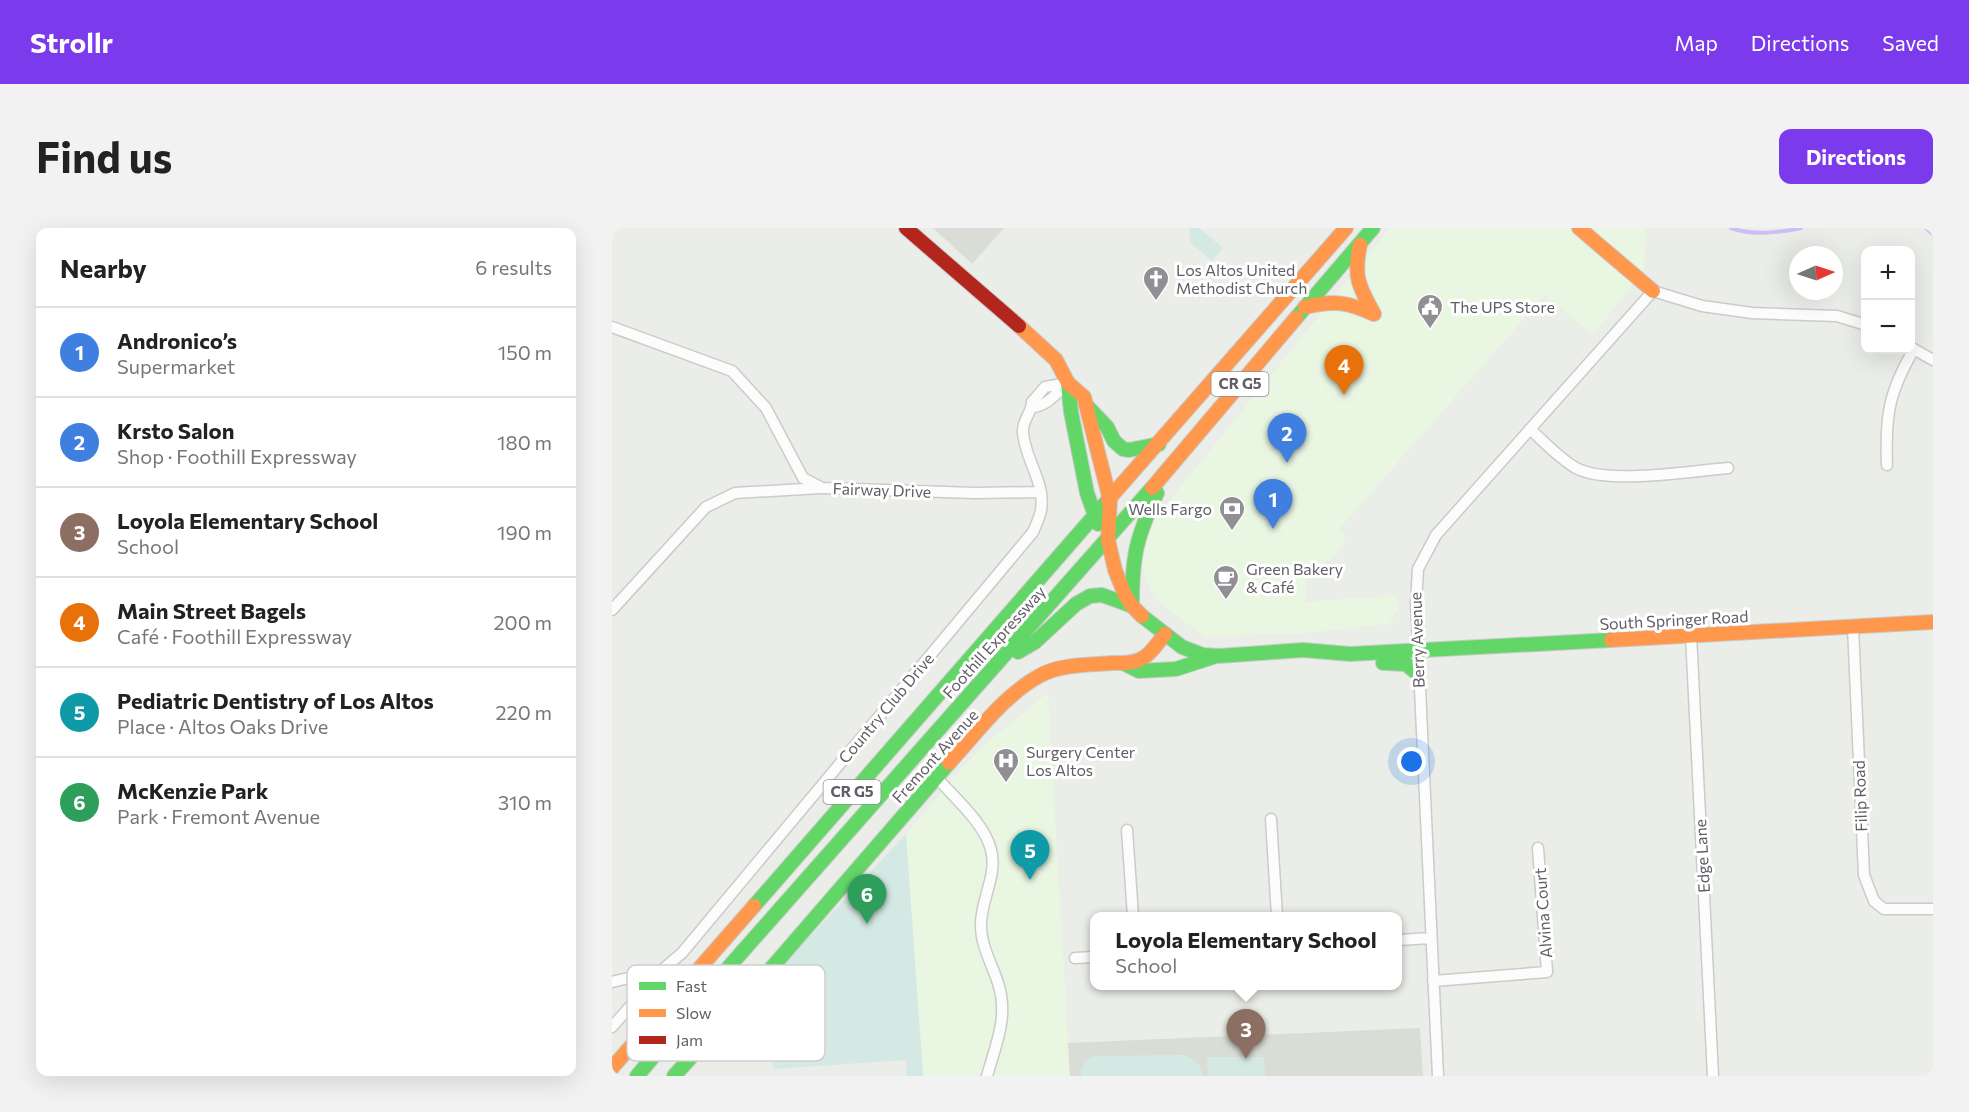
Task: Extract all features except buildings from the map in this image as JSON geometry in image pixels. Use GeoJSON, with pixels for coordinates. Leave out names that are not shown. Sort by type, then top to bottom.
{"type":"FeatureCollection","features":[{"type":"Feature","properties":{"kind":"main road"},"geometry":{"type":"LineString","coordinates":[[906,228],[1040,344],[1056,360],[1068,383],[1084,397],[1110,501],[1108,540]]}},
{"type":"Feature","properties":{"kind":"main road","name":"Foothill Expressway"},"geometry":{"type":"LineString","coordinates":[[701,965],[853,790],[1110,501],[1346,228]]}},
{"type":"Feature","properties":{"kind":"main road","name":"Foothill Expressway"},"geometry":{"type":"LineString","coordinates":[[731,965],[1108,540],[1373,228]]}},
{"type":"Feature","properties":{"kind":"main road"},"geometry":{"type":"LineString","coordinates":[[1579,228],[1653,291]]}},
{"type":"Feature","properties":{"kind":"main road"},"geometry":{"type":"LineString","coordinates":[[1305,307],[1330,301],[1342,301],[1374,314],[1356,280],[1354,268],[1361,241]]}},
{"type":"Feature","properties":{"kind":"main road"},"geometry":{"type":"LineString","coordinates":[[1068,383],[1069,402],[1094,518],[1108,540]]}},
{"type":"Feature","properties":{"kind":"main road"},"geometry":{"type":"LineString","coordinates":[[1087,406],[1107,427],[1114,441],[1123,449],[1129,450],[1159,444]]}},
{"type":"Feature","properties":{"kind":"main road"},"geometry":{"type":"LineString","coordinates":[[999,662],[1035,642],[1076,604],[1090,596],[1102,595],[1132,606],[1133,560],[1138,534],[1166,472]]}},
{"type":"Feature","properties":{"kind":"main road","name":"South Springer Road"},"geometry":{"type":"LineString","coordinates":[[1108,540],[1119,582],[1132,606],[1152,625],[1182,647],[1193,652],[1219,656],[1303,650],[1350,654],[1374,653],[1933,622]]}},
{"type":"Feature","properties":{"kind":"main road","name":"Fremont Avenue"},"geometry":{"type":"LineString","coordinates":[[775,965],[936,777],[1006,701],[1039,676],[1058,669],[1142,659],[1151,652],[1165,634]]}},
{"type":"Feature","properties":{"kind":"main road"},"geometry":{"type":"LineString","coordinates":[[1374,653],[1384,664],[1402,663],[1411,666],[1418,674]]}},
{"type":"Feature","properties":{"kind":"main road"},"geometry":{"type":"LineString","coordinates":[[1122,663],[1139,671],[1176,669],[1219,656]]}},
{"type":"Feature","properties":{"kind":"main road","name":"Foothill Expressway"},"geometry":{"type":"LineString","coordinates":[[612,1068],[627,1051]]}},
{"type":"Feature","properties":{"kind":"main road","name":"Foothill Expressway"},"geometry":{"type":"LineString","coordinates":[[637,1076],[650,1061]]}},
{"type":"Feature","properties":{"kind":"main road","name":"Fremont Avenue"},"geometry":{"type":"LineString","coordinates":[[674,1076],[688,1061]]}},
{"type":"Feature","properties":{"kind":"street"},"geometry":{"type":"LineString","coordinates":[[1653,291],[1702,306],[1752,313],[1837,316],[1861,323]]}},
{"type":"Feature","properties":{"kind":"street","name":"Berry Avenue"},"geometry":{"type":"LineString","coordinates":[[1438,1076],[1416,650],[1418,569],[1436,535],[1653,291]]}},
{"type":"Feature","properties":{"kind":"street","name":"Fairway Drive"},"geometry":{"type":"LineString","coordinates":[[612,327],[732,371],[766,408],[802,478],[822,488],[975,493],[1041,492]]}},
{"type":"Feature","properties":{"kind":"street"},"geometry":{"type":"LineString","coordinates":[[1915,350],[1933,360]]}},
{"type":"Feature","properties":{"kind":"street"},"geometry":{"type":"LineString","coordinates":[[1887,465],[1886,438],[1890,400],[1909,354]]}},
{"type":"Feature","properties":{"kind":"street","name":"Country Club Drive"},"geometry":{"type":"LineString","coordinates":[[668,965],[682,952],[1033,532],[1041,510],[1041,492],[1023,436],[1025,418],[1032,407],[1037,407],[1050,400],[1068,383]]}},
{"type":"Feature","properties":{"kind":"street"},"geometry":{"type":"LineString","coordinates":[[1530,429],[1574,468],[1593,475],[1618,477],[1728,468]]}},
{"type":"Feature","properties":{"kind":"street"},"geometry":{"type":"LineString","coordinates":[[612,610],[706,507],[735,493],[822,488]]}},
{"type":"Feature","properties":{"kind":"street","name":"Filip Road"},"geometry":{"type":"LineString","coordinates":[[1853,627],[1864,875],[1874,901],[1884,909],[1933,909]]}},
{"type":"Feature","properties":{"kind":"street","name":"Edge Lane"},"geometry":{"type":"LineString","coordinates":[[1691,635],[1713,1076]]}},
{"type":"Feature","properties":{"kind":"street"},"geometry":{"type":"LineString","coordinates":[[936,777],[965,808],[985,835],[991,850],[993,866],[983,903],[982,940],[999,985],[1003,1014],[1000,1039],[987,1076]]}},
{"type":"Feature","properties":{"kind":"street"},"geometry":{"type":"LineString","coordinates":[[1271,819],[1277,912]]}},
{"type":"Feature","properties":{"kind":"street"},"geometry":{"type":"LineString","coordinates":[[1127,830],[1133,912]]}},
{"type":"Feature","properties":{"kind":"street","name":"Alvina Court"},"geometry":{"type":"LineString","coordinates":[[1433,981],[1547,972],[1538,848]]}},
{"type":"Feature","properties":{"kind":"street"},"geometry":{"type":"LineString","coordinates":[[1402,940],[1431,938]]}},
{"type":"Feature","properties":{"kind":"street"},"geometry":{"type":"LineString","coordinates":[[1075,958],[1090,957]]}},
{"type":"Feature","properties":{"kind":"street","name":"Country Club Drive"},"geometry":{"type":"LineString","coordinates":[[612,982],[627,978]]}},
{"type":"Feature","properties":{"kind":"street"},"geometry":{"type":"LineString","coordinates":[[612,1027],[627,1010]]}},
{"type":"Feature","properties":{"kind":"shaded area"},"geometry":{"type":"Polygon","coordinates":[[[933,228],[1004,228],[972,264],[933,228]]]}},
{"type":"Feature","properties":{"kind":"shaded area"},"geometry":{"type":"Polygon","coordinates":[[[1199,228],[1223,248],[1212,261],[1191,243],[1189,230],[1199,228]]]}},
{"type":"Feature","properties":{"kind":"shaded area"},"geometry":{"type":"Polygon","coordinates":[[[1390,228],[1646,228],[1644,270],[1593,335],[1545,295],[1339,529],[1346,537],[1334,558],[1311,570],[1305,583],[1306,602],[1397,596],[1398,609],[1389,624],[1305,633],[1205,637],[1158,602],[1147,582],[1138,552],[1152,522],[1390,228]]]}},
{"type":"Feature","properties":{"kind":"shaded area"},"geometry":{"type":"Polygon","coordinates":[[[1048,693],[1070,1076],[923,1076],[906,834],[984,745],[1048,693]]]}},
{"type":"Feature","properties":{"kind":"shaded area"},"geometry":{"type":"Polygon","coordinates":[[[906,834],[923,1076],[907,1076],[906,1060],[773,1069],[773,1061],[825,1061],[825,965],[783,965],[906,834]]]}},
{"type":"Feature","properties":{"kind":"shaded area"},"geometry":{"type":"Polygon","coordinates":[[[1420,1028],[1423,1076],[1070,1076],[1068,1043],[1420,1028]]]}},
{"type":"Feature","properties":{"kind":"shaded area"},"geometry":{"type":"Polygon","coordinates":[[[1184,1055],[1197,1062],[1203,1076],[1081,1076],[1084,1064],[1094,1056],[1184,1055]]]}},
{"type":"Feature","properties":{"kind":"shaded area"},"geometry":{"type":"Polygon","coordinates":[[[1207,1057],[1264,1057],[1265,1076],[1208,1076],[1207,1057]]]}},
{"type":"Feature","properties":{"kind":"waterway"},"geometry":{"type":"LineString","coordinates":[[1731,228],[1739,231],[1766,233],[1801,228]]}},
{"type":"Feature","properties":{"kind":"waterway"},"geometry":{"type":"LineString","coordinates":[[1926,228],[1933,234]]}},
{"type":"Feature","properties":{"kind":"traffic: fast"},"geometry":{"type":"LineString","coordinates":[[1296,318],[1373,228]]}},
{"type":"Feature","properties":{"kind":"traffic: fast"},"geometry":{"type":"LineString","coordinates":[[1068,383],[1071,412],[1087,493],[1098,524]]}},
{"type":"Feature","properties":{"kind":"traffic: fast"},"geometry":{"type":"LineString","coordinates":[[1087,406],[1107,427],[1114,441],[1123,449],[1129,450],[1159,444]]}},
{"type":"Feature","properties":{"kind":"traffic: fast"},"geometry":{"type":"LineString","coordinates":[[731,965],[1152,488]]}},
{"type":"Feature","properties":{"kind":"traffic: fast"},"geometry":{"type":"LineString","coordinates":[[1018,652],[1035,642],[1076,604],[1090,596],[1102,595],[1132,606],[1134,561],[1144,523],[1157,493]]}},
{"type":"Feature","properties":{"kind":"traffic: fast"},"geometry":{"type":"LineString","coordinates":[[754,906],[1108,500]]}},
{"type":"Feature","properties":{"kind":"traffic: fast"},"geometry":{"type":"LineString","coordinates":[[1142,616],[1182,647],[1203,655],[1219,656],[1303,650],[1350,654],[1611,640]]}},
{"type":"Feature","properties":{"kind":"traffic: fast"},"geometry":{"type":"LineString","coordinates":[[1123,663],[1139,671],[1176,669],[1213,657]]}},
{"type":"Feature","properties":{"kind":"traffic: fast"},"geometry":{"type":"LineString","coordinates":[[1383,663],[1406,664],[1418,674]]}},
{"type":"Feature","properties":{"kind":"traffic: fast"},"geometry":{"type":"LineString","coordinates":[[774,965],[949,763]]}},
{"type":"Feature","properties":{"kind":"traffic: fast"},"geometry":{"type":"LineString","coordinates":[[637,1076],[650,1061]]}},
{"type":"Feature","properties":{"kind":"traffic: fast"},"geometry":{"type":"LineString","coordinates":[[674,1076],[688,1061]]}},
{"type":"Feature","properties":{"kind":"traffic: slow"},"geometry":{"type":"LineString","coordinates":[[1108,500],[1346,228]]}},
{"type":"Feature","properties":{"kind":"traffic: slow"},"geometry":{"type":"LineString","coordinates":[[1579,228],[1653,291]]}},
{"type":"Feature","properties":{"kind":"traffic: slow"},"geometry":{"type":"LineString","coordinates":[[1360,245],[1357,273],[1364,296],[1374,314]]}},
{"type":"Feature","properties":{"kind":"traffic: slow"},"geometry":{"type":"LineString","coordinates":[[1305,307],[1324,303],[1340,303],[1374,314]]}},
{"type":"Feature","properties":{"kind":"traffic: slow"},"geometry":{"type":"LineString","coordinates":[[1152,488],[1296,318]]}},
{"type":"Feature","properties":{"kind":"traffic: slow"},"geometry":{"type":"LineString","coordinates":[[1019,326],[1056,360],[1068,383],[1084,397],[1110,500],[1108,540],[1115,570],[1125,595],[1142,616]]}},
{"type":"Feature","properties":{"kind":"traffic: slow"},"geometry":{"type":"LineString","coordinates":[[1611,640],[1933,622]]}},
{"type":"Feature","properties":{"kind":"traffic: slow"},"geometry":{"type":"LineString","coordinates":[[949,763],[1002,705],[1039,676],[1065,667],[1136,661],[1150,653],[1165,634]]}},
{"type":"Feature","properties":{"kind":"traffic: slow"},"geometry":{"type":"LineString","coordinates":[[702,965],[754,906]]}},
{"type":"Feature","properties":{"kind":"traffic: slow"},"geometry":{"type":"LineString","coordinates":[[612,1068],[627,1051]]}},
{"type":"Feature","properties":{"kind":"traffic: jam"},"geometry":{"type":"LineString","coordinates":[[906,228],[1019,326]]}},
{"type":"Feature","properties":{"kind":"place","name":"Los Altos United Methodist Church"},"geometry":{"type":"Point","coordinates":[1156,302]}},
{"type":"Feature","properties":{"kind":"place","name":"The UPS Store"},"geometry":{"type":"Point","coordinates":[1430,330]}},
{"type":"Feature","properties":{"kind":"place","name":"Main Street Bagels"},"geometry":{"type":"Point","coordinates":[1344,395]}},
{"type":"Feature","properties":{"kind":"place","name":"Krsto Salon"},"geometry":{"type":"Point","coordinates":[1287,463]}},
{"type":"Feature","properties":{"kind":"place","name":"Andronico’s"},"geometry":{"type":"Point","coordinates":[1273,529]}},
{"type":"Feature","properties":{"kind":"place","name":"Wells Fargo"},"geometry":{"type":"Point","coordinates":[1232,532]}},
{"type":"Feature","properties":{"kind":"place","name":"Green Bakery & Café"},"geometry":{"type":"Point","coordinates":[1226,601]}},
{"type":"Feature","properties":{"kind":"place","name":"Surgery Center Los Altos"},"geometry":{"type":"Point","coordinates":[1006,784]}},
{"type":"Feature","properties":{"kind":"place","name":"Pediatric Dentistry of Los Altos"},"geometry":{"type":"Point","coordinates":[1030,880]}},
{"type":"Feature","properties":{"kind":"place","name":"McKenzie Park"},"geometry":{"type":"Point","coordinates":[867,924]}},
{"type":"Feature","properties":{"kind":"place","name":"Loyola Elementary School"},"geometry":{"type":"Point","coordinates":[1246,1059]}}]}
